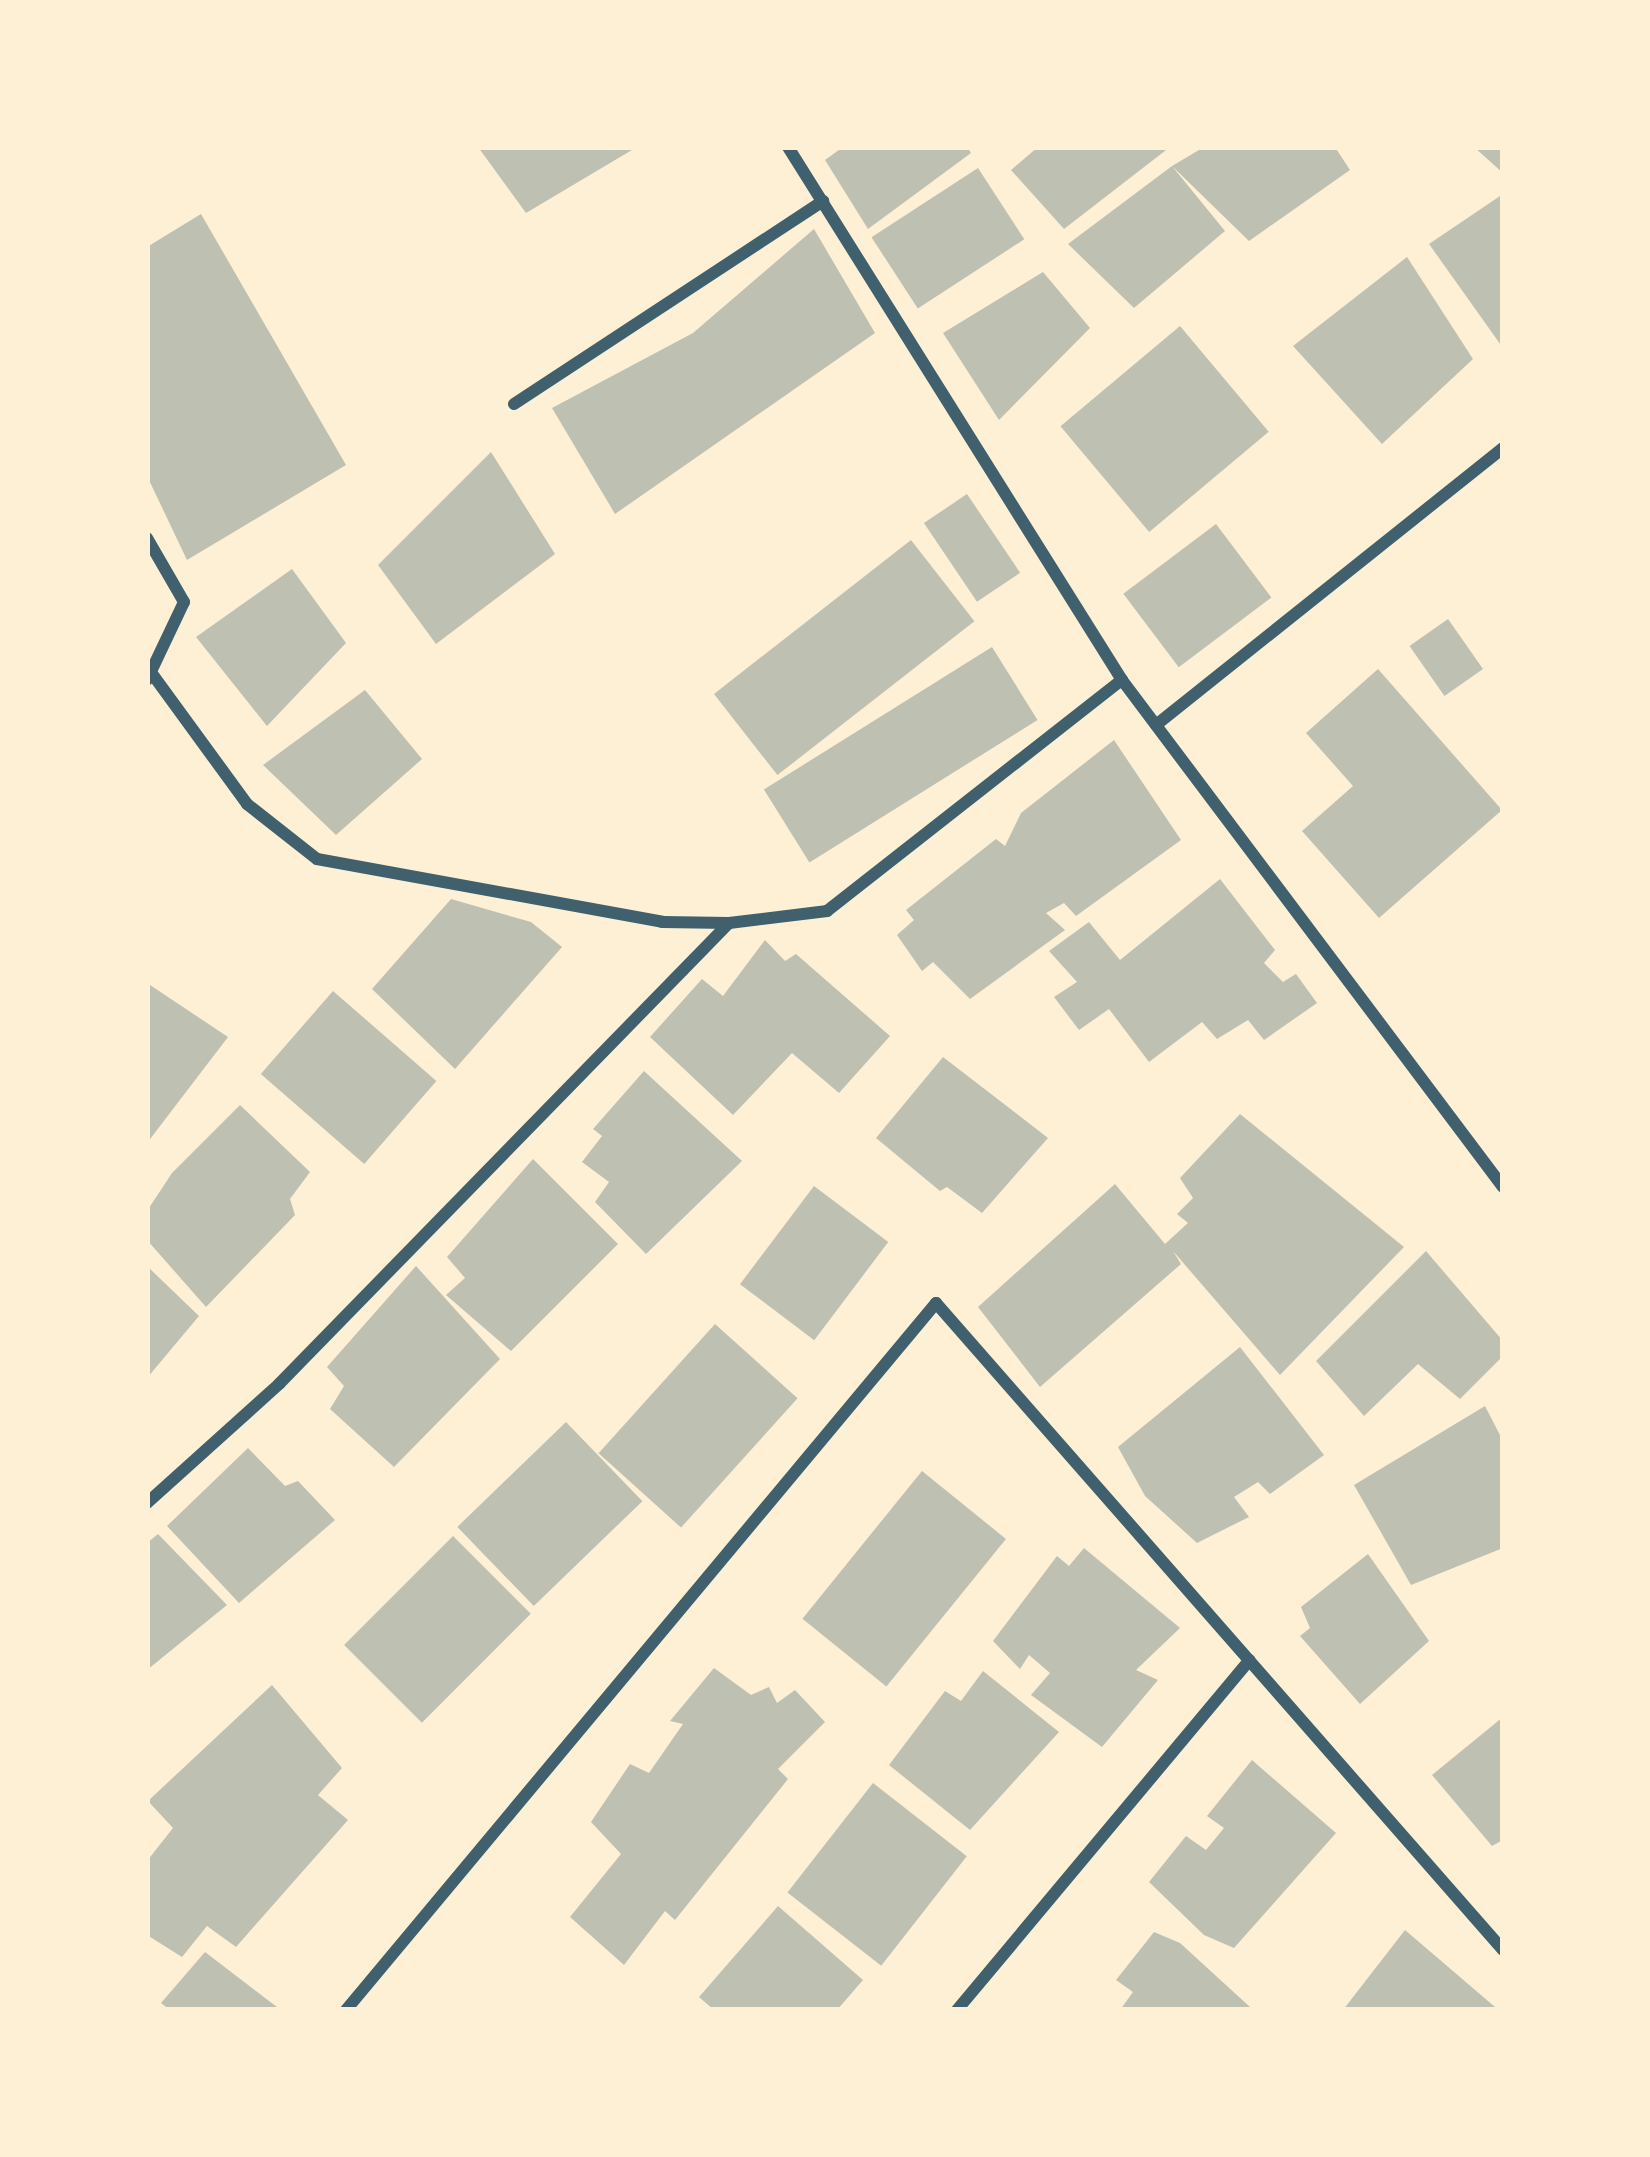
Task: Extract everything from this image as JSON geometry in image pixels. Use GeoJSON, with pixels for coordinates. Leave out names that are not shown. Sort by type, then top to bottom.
{"type":"FeatureCollection","features":[{"type":"Feature","properties":{"kind":"street"},"geometry":{"type":"LineString","coordinates":[[788,147],[1122,680],[1503,1187]]}},
{"type":"Feature","properties":{"kind":"street"},"geometry":{"type":"LineString","coordinates":[[514,404],[823,201]]}},
{"type":"Feature","properties":{"kind":"street"},"geometry":{"type":"LineString","coordinates":[[1156,725],[1503,448]]}},
{"type":"Feature","properties":{"kind":"street"},"geometry":{"type":"LineString","coordinates":[[147,538],[184,602],[150,677],[247,804],[316,859],[662,922],[729,923],[827,911],[1122,680]]}},
{"type":"Feature","properties":{"kind":"street"},"geometry":{"type":"LineString","coordinates":[[147,1503],[279,1384],[729,923]]}},
{"type":"Feature","properties":{"kind":"street"},"geometry":{"type":"LineString","coordinates":[[346,2010],[936,1303],[1503,1950]]}},
{"type":"Feature","properties":{"kind":"street"},"geometry":{"type":"LineString","coordinates":[[957,2010],[1250,1660]]}},
{"type":"Feature","properties":{"kind":"building"},"geometry":{"type":"Polygon","coordinates":[[[478,147],[637,147],[526,213],[478,147]]]}},
{"type":"Feature","properties":{"kind":"building"},"geometry":{"type":"Polygon","coordinates":[[[843,147],[967,147],[971,153],[868,229],[825,160],[843,147]]]}},
{"type":"Feature","properties":{"kind":"building"},"geometry":{"type":"Polygon","coordinates":[[[1038,147],[1170,147],[1064,229],[1011,170],[1038,147]]]}},
{"type":"Feature","properties":{"kind":"building"},"geometry":{"type":"Polygon","coordinates":[[[1204,147],[1335,147],[1350,170],[1249,241],[1172,166],[1204,147]]]}},
{"type":"Feature","properties":{"kind":"building"},"geometry":{"type":"Polygon","coordinates":[[[1474,147],[1503,147],[1503,173],[1474,147]]]}},
{"type":"Feature","properties":{"kind":"building"},"geometry":{"type":"Polygon","coordinates":[[[1172,166],[1225,231],[1134,308],[1068,244],[1172,166]]]}},
{"type":"Feature","properties":{"kind":"building"},"geometry":{"type":"Polygon","coordinates":[[[978,168],[1024,239],[918,308],[871,237],[978,168]]]}},
{"type":"Feature","properties":{"kind":"building"},"geometry":{"type":"Polygon","coordinates":[[[1503,194],[1503,348],[1429,244],[1503,194]]]}},
{"type":"Feature","properties":{"kind":"building"},"geometry":{"type":"Polygon","coordinates":[[[201,214],[346,465],[187,560],[147,476],[147,247],[201,214]]]}},
{"type":"Feature","properties":{"kind":"building"},"geometry":{"type":"Polygon","coordinates":[[[814,229],[875,333],[615,514],[552,408],[693,333],[814,229]]]}},
{"type":"Feature","properties":{"kind":"building"},"geometry":{"type":"Polygon","coordinates":[[[1407,257],[1473,359],[1382,444],[1293,346],[1407,257]]]}},
{"type":"Feature","properties":{"kind":"building"},"geometry":{"type":"Polygon","coordinates":[[[1043,272],[1090,328],[999,420],[943,333],[1043,272]]]}},
{"type":"Feature","properties":{"kind":"building"},"geometry":{"type":"Polygon","coordinates":[[[1180,326],[1269,432],[1149,532],[1060,426],[1180,326]]]}},
{"type":"Feature","properties":{"kind":"building"},"geometry":{"type":"Polygon","coordinates":[[[491,452],[555,554],[436,644],[378,565],[491,452]]]}},
{"type":"Feature","properties":{"kind":"building"},"geometry":{"type":"Polygon","coordinates":[[[967,494],[1020,573],[977,602],[924,523],[967,494]]]}},
{"type":"Feature","properties":{"kind":"building"},"geometry":{"type":"Polygon","coordinates":[[[1216,524],[1271,597],[1179,667],[1123,594],[1216,524]]]}},
{"type":"Feature","properties":{"kind":"building"},"geometry":{"type":"Polygon","coordinates":[[[911,540],[974,621],[777,775],[714,694],[911,540]]]}},
{"type":"Feature","properties":{"kind":"building"},"geometry":{"type":"Polygon","coordinates":[[[292,569],[346,643],[267,726],[196,637],[292,569]]]}},
{"type":"Feature","properties":{"kind":"building"},"geometry":{"type":"Polygon","coordinates":[[[1448,619],[1483,669],[1444,696],[1409,646],[1448,619]]]}},
{"type":"Feature","properties":{"kind":"building"},"geometry":{"type":"Polygon","coordinates":[[[992,647],[1038,720],[809,862],[764,790],[992,647]]]}},
{"type":"Feature","properties":{"kind":"building"},"geometry":{"type":"Polygon","coordinates":[[[1378,669],[1502,810],[1379,918],[1302,831],[1353,786],[1306,733],[1378,669]]]}},
{"type":"Feature","properties":{"kind":"building"},"geometry":{"type":"Polygon","coordinates":[[[365,690],[422,759],[336,835],[263,765],[365,690]]]}},
{"type":"Feature","properties":{"kind":"building"},"geometry":{"type":"Polygon","coordinates":[[[1114,740],[1181,840],[1076,916],[1064,903],[1046,913],[1065,930],[970,999],[933,962],[922,971],[897,935],[914,920],[906,910],[996,839],[1005,846],[1021,813],[1114,740]]]}},
{"type":"Feature","properties":{"kind":"building"},"geometry":{"type":"Polygon","coordinates":[[[1220,879],[1275,950],[1264,963],[1283,982],[1296,974],[1317,1003],[1264,1040],[1248,1020],[1217,1039],[1202,1022],[1149,1062],[1109,1009],[1079,1030],[1054,997],[1077,982],[1049,951],[1089,922],[1120,960],[1220,879]]]}},
{"type":"Feature","properties":{"kind":"building"},"geometry":{"type":"Polygon","coordinates":[[[451,899],[531,922],[562,947],[455,1069],[372,989],[451,899]]]}},
{"type":"Feature","properties":{"kind":"building"},"geometry":{"type":"Polygon","coordinates":[[[765,940],[785,961],[796,954],[890,1036],[839,1093],[792,1053],[733,1115],[650,1037],[702,979],[723,996],[765,940]]]}},
{"type":"Feature","properties":{"kind":"building"},"geometry":{"type":"Polygon","coordinates":[[[147,983],[228,1037],[147,1143],[147,983]]]}},
{"type":"Feature","properties":{"kind":"building"},"geometry":{"type":"Polygon","coordinates":[[[333,991],[436,1081],[364,1164],[261,1074],[333,991]]]}},
{"type":"Feature","properties":{"kind":"building"},"geometry":{"type":"Polygon","coordinates":[[[943,1057],[1048,1138],[982,1213],[947,1187],[940,1191],[876,1138],[943,1057]]]}},
{"type":"Feature","properties":{"kind":"building"},"geometry":{"type":"Polygon","coordinates":[[[644,1071],[742,1161],[646,1254],[595,1202],[609,1182],[582,1162],[602,1136],[593,1129],[644,1071]]]}},
{"type":"Feature","properties":{"kind":"building"},"geometry":{"type":"Polygon","coordinates":[[[240,1105],[310,1172],[290,1199],[295,1215],[206,1307],[147,1240],[147,1211],[172,1173],[240,1105]]]}},
{"type":"Feature","properties":{"kind":"building"},"geometry":{"type":"Polygon","coordinates":[[[1240,1114],[1404,1247],[1280,1375],[1173,1251],[1181,1264],[1040,1387],[978,1307],[1115,1184],[1165,1244],[1188,1223],[1177,1214],[1193,1198],[1180,1178],[1240,1114]]]}},
{"type":"Feature","properties":{"kind":"building"},"geometry":{"type":"Polygon","coordinates":[[[533,1159],[618,1244],[511,1351],[446,1295],[465,1278],[447,1257],[533,1159]]]}},
{"type":"Feature","properties":{"kind":"building"},"geometry":{"type":"Polygon","coordinates":[[[814,1186],[888,1242],[814,1340],[740,1284],[814,1186]]]}},
{"type":"Feature","properties":{"kind":"building"},"geometry":{"type":"Polygon","coordinates":[[[1426,1251],[1503,1341],[1503,1356],[1460,1399],[1418,1364],[1364,1416],[1316,1361],[1426,1251]]]}},
{"type":"Feature","properties":{"kind":"building"},"geometry":{"type":"Polygon","coordinates":[[[147,1266],[199,1316],[147,1378],[147,1266]]]}},
{"type":"Feature","properties":{"kind":"building"},"geometry":{"type":"Polygon","coordinates":[[[416,1266],[500,1359],[394,1467],[330,1409],[344,1386],[327,1367],[416,1266]]]}},
{"type":"Feature","properties":{"kind":"building"},"geometry":{"type":"Polygon","coordinates":[[[715,1324],[797,1398],[681,1528],[599,1453],[715,1324]]]}},
{"type":"Feature","properties":{"kind":"building"},"geometry":{"type":"Polygon","coordinates":[[[1240,1347],[1324,1455],[1270,1494],[1258,1482],[1234,1497],[1249,1517],[1197,1543],[1145,1496],[1118,1447],[1240,1347]]]}},
{"type":"Feature","properties":{"kind":"building"},"geometry":{"type":"Polygon","coordinates":[[[1485,1406],[1503,1441],[1503,1548],[1411,1585],[1354,1485],[1485,1406]]]}},
{"type":"Feature","properties":{"kind":"building"},"geometry":{"type":"Polygon","coordinates":[[[566,1422],[642,1501],[534,1606],[457,1527],[566,1422]]]}},
{"type":"Feature","properties":{"kind":"building"},"geometry":{"type":"Polygon","coordinates":[[[248,1448],[285,1486],[298,1481],[335,1520],[239,1603],[167,1526],[248,1448]]]}},
{"type":"Feature","properties":{"kind":"building"},"geometry":{"type":"Polygon","coordinates":[[[922,1471],[1006,1539],[886,1687],[802,1619],[922,1471]]]}},
{"type":"Feature","properties":{"kind":"building"},"geometry":{"type":"Polygon","coordinates":[[[158,1534],[227,1605],[147,1670],[147,1543],[158,1534]]]}},
{"type":"Feature","properties":{"kind":"building"},"geometry":{"type":"Polygon","coordinates":[[[453,1536],[531,1614],[422,1723],[344,1645],[453,1536]]]}},
{"type":"Feature","properties":{"kind":"building"},"geometry":{"type":"Polygon","coordinates":[[[1084,1548],[1180,1628],[1136,1670],[1158,1680],[1102,1747],[1031,1695],[1050,1673],[1029,1655],[1020,1669],[993,1641],[1057,1556],[1069,1566],[1084,1548]]]}},
{"type":"Feature","properties":{"kind":"building"},"geometry":{"type":"Polygon","coordinates":[[[1368,1554],[1429,1641],[1360,1704],[1300,1636],[1310,1628],[1301,1607],[1368,1554]]]}},
{"type":"Feature","properties":{"kind":"building"},"geometry":{"type":"Polygon","coordinates":[[[714,1668],[751,1695],[769,1687],[777,1703],[795,1690],[825,1722],[778,1769],[788,1779],[675,1920],[665,1911],[624,1965],[570,1917],[621,1854],[591,1822],[630,1764],[649,1773],[683,1724],[670,1721],[714,1668]]]}},
{"type":"Feature","properties":{"kind":"building"},"geometry":{"type":"Polygon","coordinates":[[[983,1671],[1059,1732],[970,1830],[889,1765],[945,1691],[961,1701],[983,1671]]]}},
{"type":"Feature","properties":{"kind":"building"},"geometry":{"type":"Polygon","coordinates":[[[272,1685],[342,1768],[318,1795],[348,1820],[236,1947],[207,1926],[182,1957],[147,1935],[147,1861],[173,1828],[148,1801],[272,1685]]]}},
{"type":"Feature","properties":{"kind":"building"},"geometry":{"type":"Polygon","coordinates":[[[1503,1717],[1503,1840],[1492,1846],[1432,1775],[1503,1717]]]}},
{"type":"Feature","properties":{"kind":"building"},"geometry":{"type":"Polygon","coordinates":[[[1252,1760],[1336,1833],[1234,1948],[1204,1935],[1149,1882],[1186,1836],[1206,1850],[1224,1828],[1207,1816],[1252,1760]]]}},
{"type":"Feature","properties":{"kind":"building"},"geometry":{"type":"Polygon","coordinates":[[[873,1783],[967,1856],[881,1966],[787,1893],[873,1783]]]}},
{"type":"Feature","properties":{"kind":"building"},"geometry":{"type":"Polygon","coordinates":[[[778,1906],[863,1980],[837,2010],[714,2010],[699,1997],[778,1906]]]}},
{"type":"Feature","properties":{"kind":"building"},"geometry":{"type":"Polygon","coordinates":[[[1405,1930],[1495,2007],[1343,2010],[1405,1930]]]}},
{"type":"Feature","properties":{"kind":"building"},"geometry":{"type":"Polygon","coordinates":[[[1154,1932],[1180,1943],[1250,2007],[1120,2010],[1133,1992],[1116,1980],[1154,1932]]]}},
{"type":"Feature","properties":{"kind":"building"},"geometry":{"type":"Polygon","coordinates":[[[205,1952],[281,2010],[170,2010],[161,2003],[205,1952]]]}}]}
